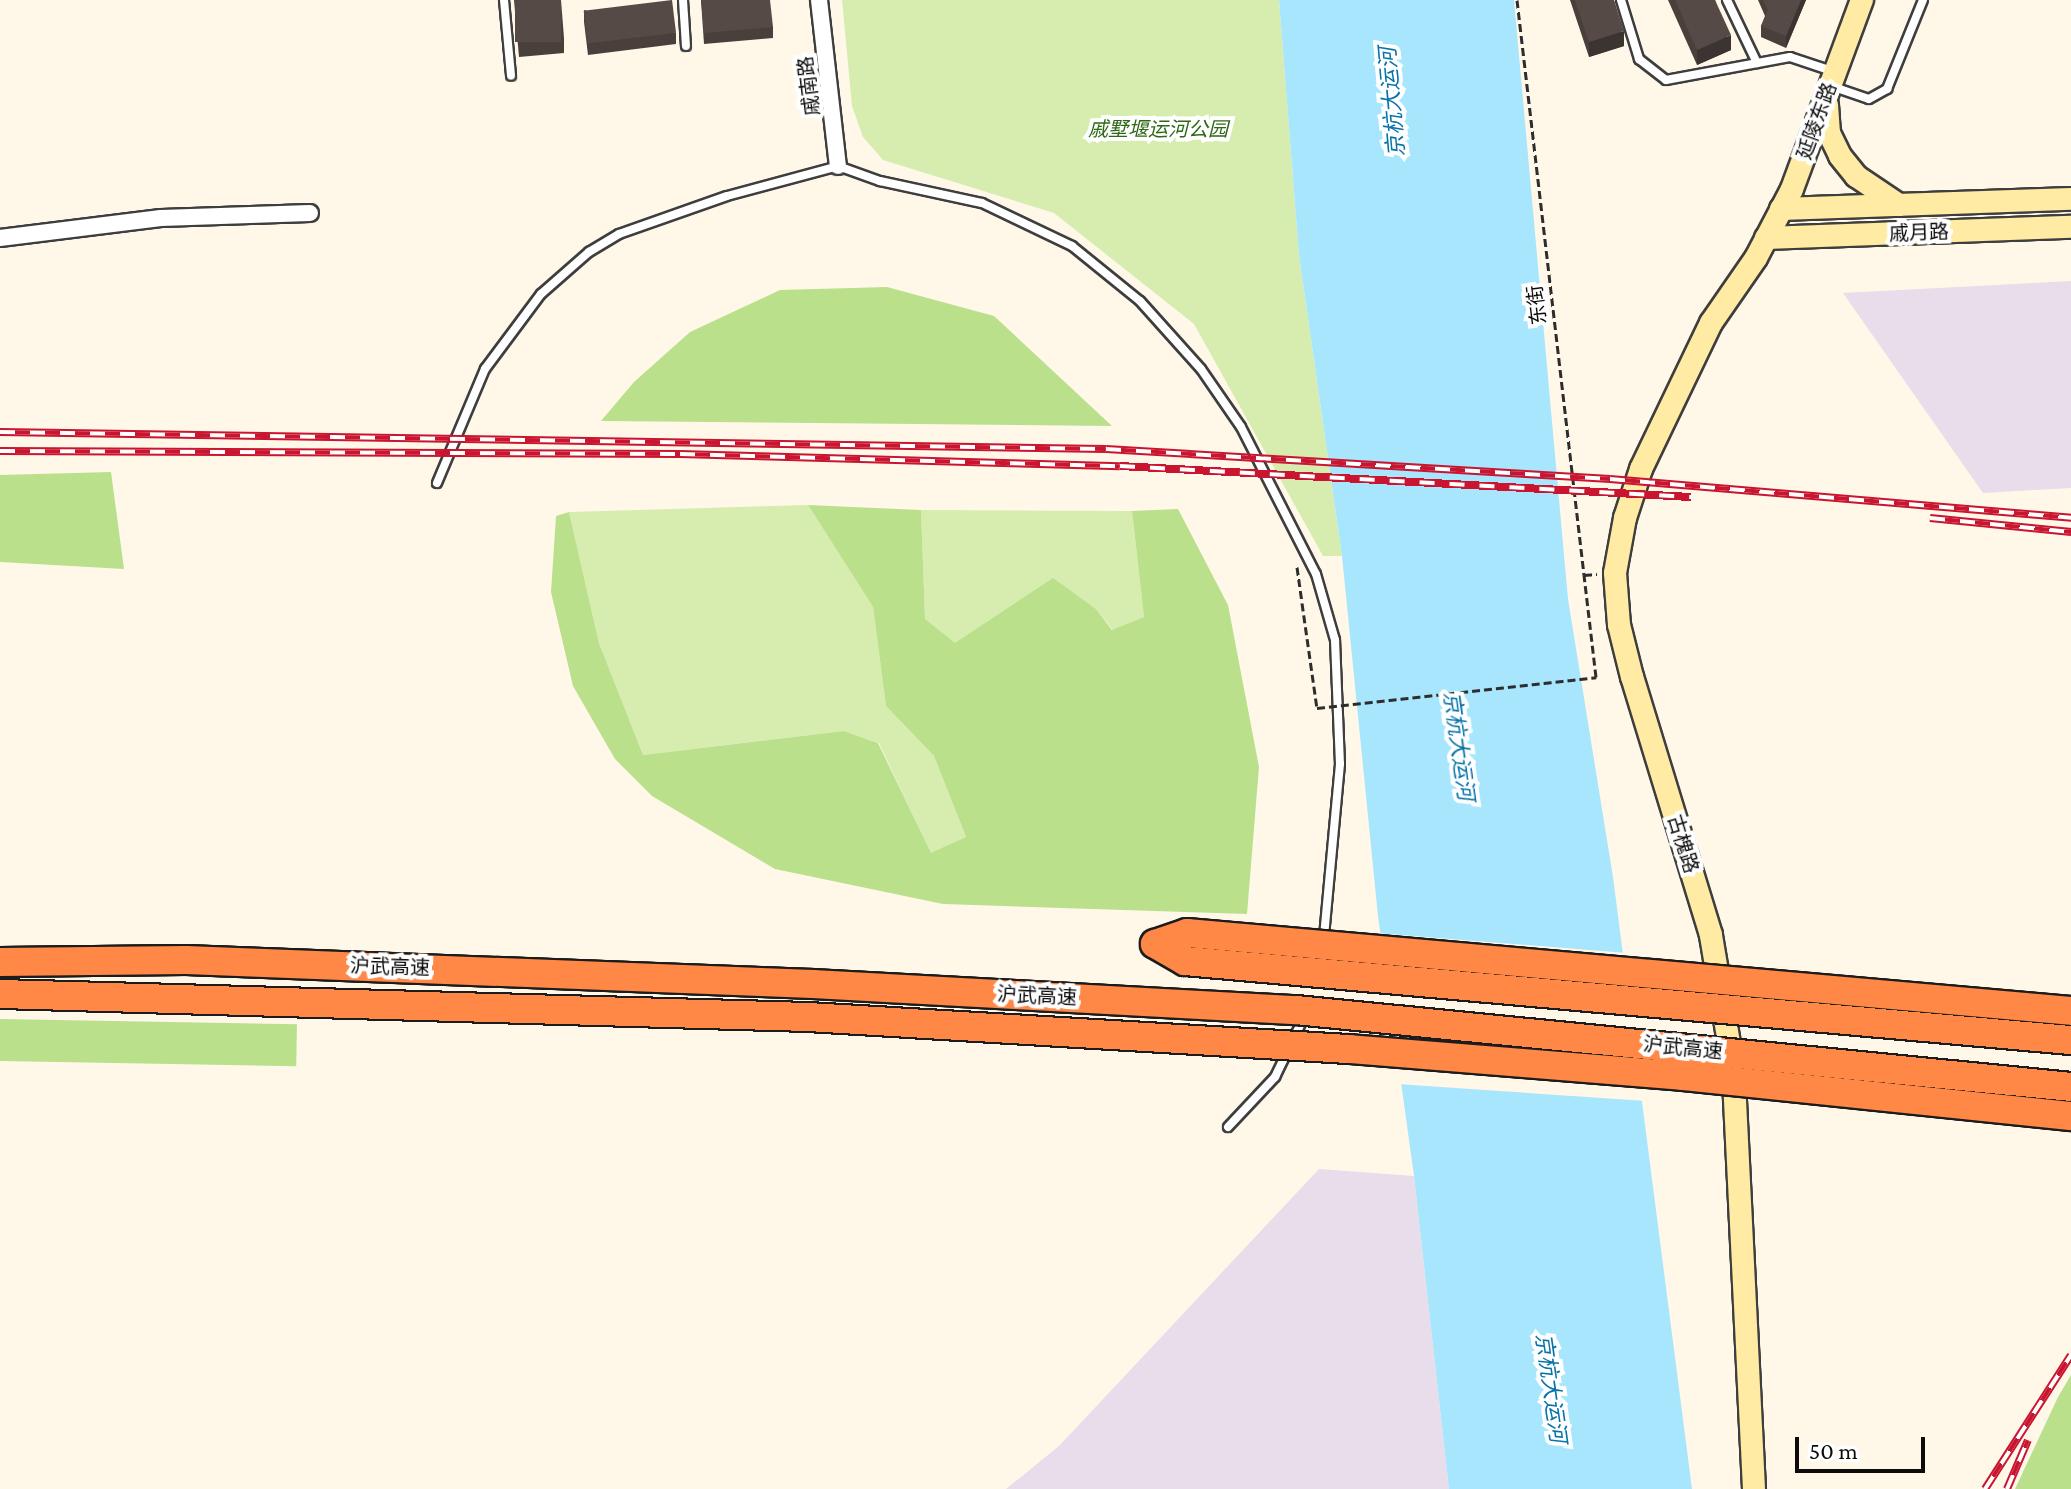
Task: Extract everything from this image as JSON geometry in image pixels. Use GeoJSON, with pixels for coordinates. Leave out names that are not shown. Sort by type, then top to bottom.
{"type":"FeatureCollection","features":[{"type":"Feature","properties":{"kind":"highway","name":"沪武高速"},"geometry":{"type":"LineString","coordinates":[[2071,1011],[1187,933],[1155,944],[1185,961],[2071,1040]]}},
{"type":"Feature","properties":{"kind":"highway","name":"沪武高速"},"geometry":{"type":"LineString","coordinates":[[0,962],[186,960],[813,984],[1296,1010],[2071,1087]]}},
{"type":"Feature","properties":{"kind":"highway","name":"沪武高速"},"geometry":{"type":"LineString","coordinates":[[0,994],[824,1017],[1365,1050],[1683,1076],[2071,1116]]}},
{"type":"Feature","properties":{"kind":"street","name":"戚南路"},"geometry":{"type":"LineString","coordinates":[[819,0],[838,166]]}},
{"type":"Feature","properties":{"kind":"street","name":"延陵东路"},"geometry":{"type":"LineString","coordinates":[[1766,238],[1781,209],[1862,0]]}},
{"type":"Feature","properties":{"kind":"street"},"geometry":{"type":"LineString","coordinates":[[1831,85],[1829,133],[1840,156],[1856,176],[1899,205]]}},
{"type":"Feature","properties":{"kind":"street","name":"戚月路"},"geometry":{"type":"LineString","coordinates":[[1781,209],[2071,199]]}},
{"type":"Feature","properties":{"kind":"street"},"geometry":{"type":"LineString","coordinates":[[0,238],[161,218],[310,213]]}},
{"type":"Feature","properties":{"kind":"street","name":"戚月路"},"geometry":{"type":"LineString","coordinates":[[1766,238],[2071,227]]}},
{"type":"Feature","properties":{"kind":"street","name":"古槐路"},"geometry":{"type":"LineString","coordinates":[[1754,1489],[1734,1073],[1711,935],[1632,677],[1619,625],[1615,573],[1641,469],[1711,323],[1766,238]]}},
{"type":"Feature","properties":{"kind":"lane"},"geometry":{"type":"LineString","coordinates":[[504,0],[511,76]]}},
{"type":"Feature","properties":{"kind":"lane"},"geometry":{"type":"LineString","coordinates":[[683,0],[686,46]]}},
{"type":"Feature","properties":{"kind":"lane"},"geometry":{"type":"LineString","coordinates":[[1621,0],[1639,59],[1666,80],[1790,57],[1831,85],[1869,99],[1887,89],[1923,0]]}},
{"type":"Feature","properties":{"kind":"lane"},"geometry":{"type":"LineString","coordinates":[[1727,0],[1757,63]]}},
{"type":"Feature","properties":{"kind":"lane"},"geometry":{"type":"LineString","coordinates":[[437,483],[485,369],[541,294],[589,252],[619,234],[727,196],[838,166],[880,181],[982,203],[1072,246],[1140,301],[1201,369],[1241,427],[1316,574],[1335,640],[1340,764],[1331,899],[1317,978]]}},
{"type":"Feature","properties":{"kind":"lane"},"geometry":{"type":"LineString","coordinates":[[1228,1127],[1275,1077],[1315,993]]}},
{"type":"Feature","properties":{"kind":"path","name":"东街"},"geometry":{"type":"LineString","coordinates":[[1302,603],[1317,708],[1596,677],[1517,0]]}},
{"type":"Feature","properties":{"kind":"path"},"geometry":{"type":"LineString","coordinates":[[1584,575],[1615,573]]}},
{"type":"Feature","properties":{"kind":"shaded area"},"geometry":{"type":"Polygon","coordinates":[[[2071,281],[2071,488],[1983,493],[1843,293],[2071,281]]]}},
{"type":"Feature","properties":{"kind":"shaded area"},"geometry":{"type":"Polygon","coordinates":[[[1319,1169],[1414,1176],[1449,1489],[1006,1489],[1059,1446],[1319,1169]]]}},
{"type":"Feature","properties":{"kind":"green space","name":"戚墅堰运河公园"},"geometry":{"type":"Polygon","coordinates":[[[842,0],[1279,0],[1299,255],[1342,556],[1323,556],[1194,324],[1054,213],[883,160],[863,137],[852,106],[842,0]]]}},
{"type":"Feature","properties":{"kind":"green space"},"geometry":{"type":"Polygon","coordinates":[[[887,287],[994,316],[1112,426],[601,421],[634,382],[690,332],[780,290],[887,287]]]}},
{"type":"Feature","properties":{"kind":"green space"},"geometry":{"type":"Polygon","coordinates":[[[111,472],[124,569],[0,562],[0,475],[111,472]]]}},
{"type":"Feature","properties":{"kind":"green space"},"geometry":{"type":"Polygon","coordinates":[[[808,505],[873,607],[886,706],[934,756],[966,837],[931,854],[879,743],[844,731],[643,755],[599,643],[569,512],[808,505]]]}},
{"type":"Feature","properties":{"kind":"green space"},"geometry":{"type":"Polygon","coordinates":[[[808,505],[921,510],[925,619],[955,643],[1053,578],[1096,609],[1112,630],[1144,617],[1132,511],[1178,509],[1228,605],[1259,767],[1247,914],[943,904],[775,869],[652,796],[615,759],[573,686],[551,592],[556,516],[569,512],[599,643],[643,755],[844,731],[878,743],[931,853],[966,837],[934,756],[886,706],[873,607],[808,505]]]}},
{"type":"Feature","properties":{"kind":"green space"},"geometry":{"type":"Polygon","coordinates":[[[921,510],[1132,511],[1144,617],[1113,630],[1096,609],[1053,579],[955,644],[925,619],[921,510]]]}},
{"type":"Feature","properties":{"kind":"green space"},"geometry":{"type":"Polygon","coordinates":[[[0,1019],[297,1024],[296,1066],[0,1061],[0,1019]]]}},
{"type":"Feature","properties":{"kind":"green space"},"geometry":{"type":"Polygon","coordinates":[[[2071,1375],[2071,1489],[2015,1489],[2058,1397],[2071,1375]]]}},
{"type":"Feature","properties":{"kind":"water","name":"京杭大运河"},"geometry":{"type":"Polygon","coordinates":[[[1279,0],[1514,0],[1568,599],[1613,877],[1692,1489],[1449,1489],[1414,1176],[1378,916],[1342,556],[1299,255],[1279,0]]]}},
{"type":"Feature","properties":{"kind":"pier"},"geometry":{"type":"Polygon","coordinates":[[[1376,933],[1627,953],[1646,1101],[1397,1084],[1376,933]]]}},
{"type":"Feature","properties":{"kind":"building"},"geometry":{"type":"Polygon","coordinates":[[[515,0],[561,0],[561,42],[515,42],[515,0]]]}},
{"type":"Feature","properties":{"kind":"building"},"geometry":{"type":"Polygon","coordinates":[[[672,0],[676,33],[588,44],[584,11],[672,0]]]}},
{"type":"Feature","properties":{"kind":"building"},"geometry":{"type":"Polygon","coordinates":[[[701,0],[770,0],[773,27],[704,33],[701,0]]]}},
{"type":"Feature","properties":{"kind":"building"},"geometry":{"type":"Polygon","coordinates":[[[1575,0],[1614,0],[1624,31],[1589,42],[1575,0]]]}},
{"type":"Feature","properties":{"kind":"building"},"geometry":{"type":"Polygon","coordinates":[[[1675,0],[1715,0],[1731,35],[1697,50],[1675,0]]]}},
{"type":"Feature","properties":{"kind":"building"},"geometry":{"type":"Polygon","coordinates":[[[1763,0],[1801,0],[1786,36],[1761,26],[1768,10],[1763,0]]]}},
{"type":"Feature","properties":{"kind":"railway"},"geometry":{"type":"LineString","coordinates":[[0,432],[1106,449],[1610,479],[2071,518]]}},
{"type":"Feature","properties":{"kind":"railway"},"geometry":{"type":"LineString","coordinates":[[0,451],[680,454],[1120,466],[1691,497]]}},
{"type":"Feature","properties":{"kind":"railway"},"geometry":{"type":"LineString","coordinates":[[1930,518],[2071,532]]}},
{"type":"Feature","properties":{"kind":"railway"},"geometry":{"type":"LineString","coordinates":[[1985,1489],[2071,1355]]}},
{"type":"Feature","properties":{"kind":"railway"},"geometry":{"type":"LineString","coordinates":[[2007,1489],[2028,1440]]}}]}
